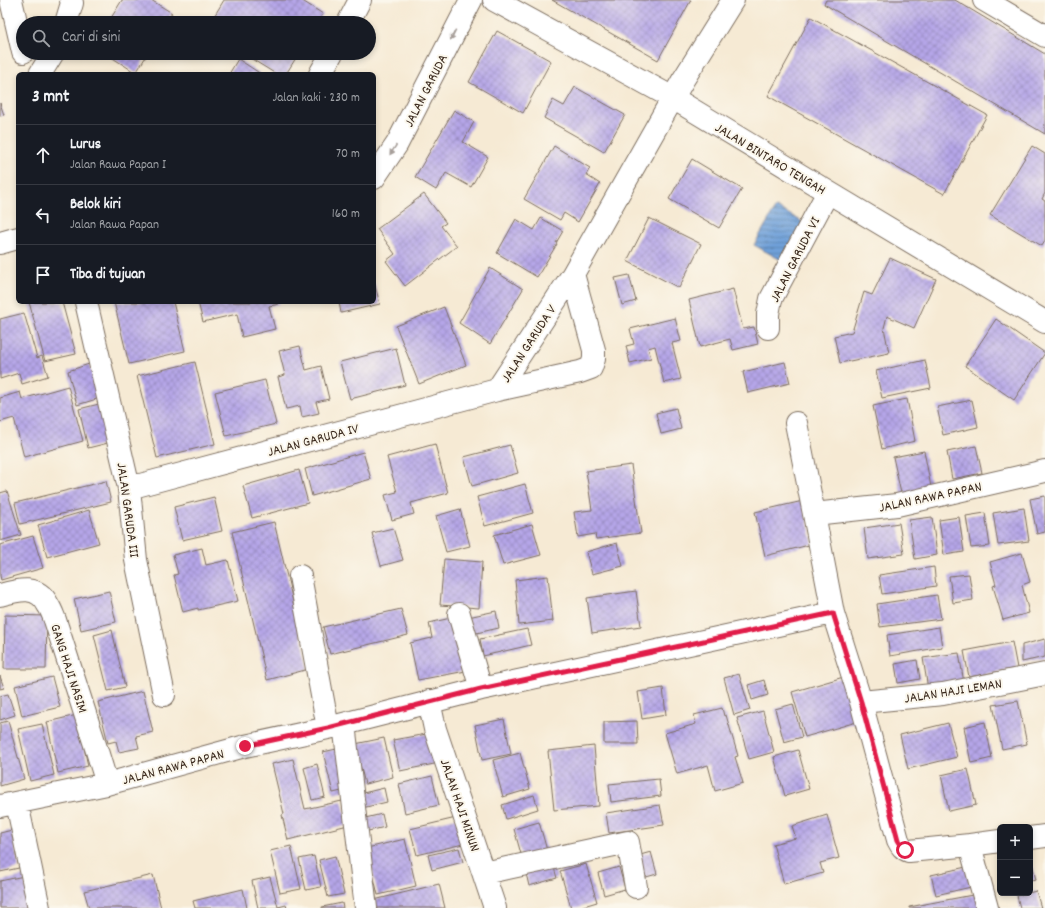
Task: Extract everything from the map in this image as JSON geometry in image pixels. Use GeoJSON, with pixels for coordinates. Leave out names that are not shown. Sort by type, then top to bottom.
{"type":"FeatureCollection","features":[{"type":"Feature","properties":{"kind":"street"},"geometry":{"type":"LineString","coordinates":[[11,0],[16,22]]}},
{"type":"Feature","properties":{"kind":"street"},"geometry":{"type":"LineString","coordinates":[[68,16],[72,4],[71,0]]}},
{"type":"Feature","properties":{"kind":"street"},"geometry":{"type":"LineString","coordinates":[[352,16],[360,0]]}},
{"type":"Feature","properties":{"kind":"street","name":"JALAN GARUDA"},"geometry":{"type":"LineString","coordinates":[[376,175],[397,144],[471,0]]}},
{"type":"Feature","properties":{"kind":"street","name":"JALAN BINTARO TENGAH"},"geometry":{"type":"LineString","coordinates":[[494,0],[673,98],[1045,322]]}},
{"type":"Feature","properties":{"kind":"street","name":"JALAN GARUDA V"},"geometry":{"type":"LineString","coordinates":[[497,390],[573,274],[673,98],[733,0]]}},
{"type":"Feature","properties":{"kind":"street"},"geometry":{"type":"LineString","coordinates":[[984,0],[1045,36]]}},
{"type":"Feature","properties":{"kind":"street"},"geometry":{"type":"LineString","coordinates":[[25,60],[28,72]]}},
{"type":"Feature","properties":{"kind":"street"},"geometry":{"type":"LineString","coordinates":[[41,72],[49,60]]}},
{"type":"Feature","properties":{"kind":"street"},"geometry":{"type":"LineString","coordinates":[[321,72],[328,60]]}},
{"type":"Feature","properties":{"kind":"street","name":"JALAN GARUDA VI"},"geometry":{"type":"LineString","coordinates":[[768,328],[768,314],[771,299],[828,192]]}},
{"type":"Feature","properties":{"kind":"street"},"geometry":{"type":"LineString","coordinates":[[0,243],[16,239]]}},
{"type":"Feature","properties":{"kind":"street","name":"JALAN GARUDA V"},"geometry":{"type":"LineString","coordinates":[[497,390],[580,372],[591,368],[594,359],[594,350],[573,274]]}},
{"type":"Feature","properties":{"kind":"street","name":"JALAN GARUDA III"},"geometry":{"type":"LineString","coordinates":[[86,304],[129,488],[136,560],[164,694]]}},
{"type":"Feature","properties":{"kind":"street","name":"JALAN GARUDA IV"},"geometry":{"type":"LineString","coordinates":[[129,488],[497,390]]}},
{"type":"Feature","properties":{"kind":"street"},"geometry":{"type":"LineString","coordinates":[[796,423],[833,613],[861,702],[898,840],[905,850],[909,851],[997,842]]}},
{"type":"Feature","properties":{"kind":"street","name":"JALAN RAWA PAPAN"},"geometry":{"type":"LineString","coordinates":[[814,514],[897,505],[1045,471]]}},
{"type":"Feature","properties":{"kind":"street"},"geometry":{"type":"LineString","coordinates":[[300,576],[336,726],[366,908]]}},
{"type":"Feature","properties":{"kind":"street","name":"GANG HAJI NASIM"},"geometry":{"type":"LineString","coordinates":[[0,595],[27,589],[38,593],[48,603],[60,634],[98,751],[107,784]]}},
{"type":"Feature","properties":{"kind":"street","name":"JALAN RAWA PAPAN"},"geometry":{"type":"LineString","coordinates":[[9,805],[107,784],[245,746],[336,726],[481,689],[833,613]]}},
{"type":"Feature","properties":{"kind":"street"},"geometry":{"type":"LineString","coordinates":[[459,614],[481,689]]}},
{"type":"Feature","properties":{"kind":"street","name":"JALAN HAJI LEMAN"},"geometry":{"type":"LineString","coordinates":[[861,702],[943,694],[1045,674]]}},
{"type":"Feature","properties":{"kind":"street","name":"JALAN HAJI MINUN"},"geometry":{"type":"LineString","coordinates":[[429,702],[435,729],[495,908]]}},
{"type":"Feature","properties":{"kind":"street"},"geometry":{"type":"LineString","coordinates":[[9,805],[26,846],[39,908]]}},
{"type":"Feature","properties":{"kind":"street"},"geometry":{"type":"LineString","coordinates":[[1033,838],[1045,836]]}},
{"type":"Feature","properties":{"kind":"street"},"geometry":{"type":"LineString","coordinates":[[484,873],[628,842],[636,887]]}},
{"type":"Feature","properties":{"kind":"street"},"geometry":{"type":"LineString","coordinates":[[970,845],[987,908]]}},
{"type":"Feature","properties":{"kind":"water"},"geometry":{"type":"Polygon","coordinates":[[[776,207],[803,222],[781,260],[754,245],[776,207]]]}},
{"type":"Feature","properties":{"kind":"building"},"geometry":{"type":"Polygon","coordinates":[[[122,0],[151,0],[172,13],[170,16],[112,16],[122,0]]]}},
{"type":"Feature","properties":{"kind":"building"},"geometry":{"type":"Polygon","coordinates":[[[224,0],[301,0],[323,14],[322,16],[214,16],[224,0]]]}},
{"type":"Feature","properties":{"kind":"building"},"geometry":{"type":"Polygon","coordinates":[[[552,0],[691,0],[658,60],[552,0]]]}},
{"type":"Feature","properties":{"kind":"building"},"geometry":{"type":"Polygon","coordinates":[[[826,0],[955,0],[1045,54],[1045,134],[824,4],[826,0]]]}},
{"type":"Feature","properties":{"kind":"building"},"geometry":{"type":"Polygon","coordinates":[[[811,17],[987,115],[944,194],[768,96],[811,17]]]}},
{"type":"Feature","properties":{"kind":"building"},"geometry":{"type":"Polygon","coordinates":[[[497,31],[551,61],[523,113],[469,82],[497,31]]]}},
{"type":"Feature","properties":{"kind":"building"},"geometry":{"type":"Polygon","coordinates":[[[116,60],[144,60],[137,72],[116,60]]]}},
{"type":"Feature","properties":{"kind":"building"},"geometry":{"type":"Polygon","coordinates":[[[237,60],[240,60],[258,72],[230,72],[237,60]]]}},
{"type":"Feature","properties":{"kind":"building"},"geometry":{"type":"Polygon","coordinates":[[[253,60],[295,60],[287,72],[273,72],[253,60]]]}},
{"type":"Feature","properties":{"kind":"building"},"geometry":{"type":"Polygon","coordinates":[[[575,87],[625,115],[604,152],[544,118],[553,100],[564,106],[575,87]]]}},
{"type":"Feature","properties":{"kind":"building"},"geometry":{"type":"Polygon","coordinates":[[[0,103],[4,115],[0,116],[0,103]]]}},
{"type":"Feature","properties":{"kind":"building"},"geometry":{"type":"Polygon","coordinates":[[[454,110],[474,122],[463,142],[488,157],[471,187],[446,173],[436,190],[415,177],[454,110]]]}},
{"type":"Feature","properties":{"kind":"building"},"geometry":{"type":"Polygon","coordinates":[[[554,146],[590,168],[586,175],[600,184],[578,222],[564,213],[560,220],[524,199],[554,146]]]}},
{"type":"Feature","properties":{"kind":"building"},"geometry":{"type":"Polygon","coordinates":[[[1032,146],[1045,154],[1045,193],[1042,199],[1045,201],[1045,241],[1042,246],[990,215],[1032,146]]]}},
{"type":"Feature","properties":{"kind":"building"},"geometry":{"type":"Polygon","coordinates":[[[692,159],[742,189],[719,228],[669,199],[692,159]]]}},
{"type":"Feature","properties":{"kind":"building"},"geometry":{"type":"Polygon","coordinates":[[[424,194],[446,223],[441,226],[457,246],[405,286],[386,261],[395,254],[377,229],[424,194]]]}},
{"type":"Feature","properties":{"kind":"building"},"geometry":{"type":"Polygon","coordinates":[[[541,218],[563,231],[537,277],[497,253],[516,219],[534,230],[541,218]]]}},
{"type":"Feature","properties":{"kind":"building"},"geometry":{"type":"Polygon","coordinates":[[[649,218],[701,244],[679,288],[627,261],[649,218]]]}},
{"type":"Feature","properties":{"kind":"building"},"geometry":{"type":"Polygon","coordinates":[[[890,258],[936,279],[914,328],[887,316],[884,328],[889,353],[840,363],[834,336],[852,332],[864,292],[872,295],[890,258]]]}},
{"type":"Feature","properties":{"kind":"building"},"geometry":{"type":"Polygon","coordinates":[[[490,268],[523,289],[490,344],[459,323],[490,268]]]}},
{"type":"Feature","properties":{"kind":"building"},"geometry":{"type":"Polygon","coordinates":[[[629,275],[636,301],[622,305],[615,278],[629,275]]]}},
{"type":"Feature","properties":{"kind":"building"},"geometry":{"type":"Polygon","coordinates":[[[376,289],[380,304],[341,313],[339,304],[376,304],[376,289]]]}},
{"type":"Feature","properties":{"kind":"building"},"geometry":{"type":"Polygon","coordinates":[[[733,289],[743,329],[754,327],[758,344],[733,350],[730,339],[700,347],[689,300],[733,289]]]}},
{"type":"Feature","properties":{"kind":"building"},"geometry":{"type":"Polygon","coordinates":[[[30,304],[63,304],[76,354],[45,361],[30,304]]]}},
{"type":"Feature","properties":{"kind":"building"},"geometry":{"type":"Polygon","coordinates":[[[114,304],[173,304],[185,351],[129,364],[114,304]]]}},
{"type":"Feature","properties":{"kind":"building"},"geometry":{"type":"Polygon","coordinates":[[[198,304],[279,304],[269,306],[275,329],[242,337],[237,314],[203,322],[198,304]]]}},
{"type":"Feature","properties":{"kind":"building"},"geometry":{"type":"Polygon","coordinates":[[[444,307],[466,365],[419,384],[396,326],[444,307]]]}},
{"type":"Feature","properties":{"kind":"building"},"geometry":{"type":"Polygon","coordinates":[[[24,313],[37,358],[42,356],[48,376],[22,384],[19,373],[0,379],[0,319],[24,313]]]}},
{"type":"Feature","properties":{"kind":"building"},"geometry":{"type":"Polygon","coordinates":[[[675,318],[681,341],[672,343],[681,379],[664,383],[655,346],[648,348],[651,358],[630,363],[626,346],[634,344],[630,329],[675,318]]]}},
{"type":"Feature","properties":{"kind":"building"},"geometry":{"type":"Polygon","coordinates":[[[996,319],[1045,353],[1014,400],[965,366],[996,319]]]}},
{"type":"Feature","properties":{"kind":"building"},"geometry":{"type":"Polygon","coordinates":[[[300,346],[306,370],[321,366],[329,399],[316,402],[319,413],[302,417],[300,406],[286,409],[278,377],[285,375],[279,351],[300,346]]]}},
{"type":"Feature","properties":{"kind":"building"},"geometry":{"type":"Polygon","coordinates":[[[396,348],[405,385],[350,399],[340,362],[396,348]]]}},
{"type":"Feature","properties":{"kind":"building"},"geometry":{"type":"Polygon","coordinates":[[[925,360],[931,388],[882,398],[876,371],[925,360]]]}},
{"type":"Feature","properties":{"kind":"building"},"geometry":{"type":"Polygon","coordinates":[[[195,362],[215,444],[157,458],[137,376],[195,362]]]}},
{"type":"Feature","properties":{"kind":"building"},"geometry":{"type":"Polygon","coordinates":[[[785,362],[790,383],[748,393],[743,372],[785,362]]]}},
{"type":"Feature","properties":{"kind":"building"},"geometry":{"type":"Polygon","coordinates":[[[89,364],[100,398],[77,405],[68,371],[89,364]]]}},
{"type":"Feature","properties":{"kind":"building"},"geometry":{"type":"Polygon","coordinates":[[[265,380],[276,424],[226,436],[215,392],[265,380]]]}},
{"type":"Feature","properties":{"kind":"building"},"geometry":{"type":"Polygon","coordinates":[[[68,386],[83,441],[24,457],[14,418],[0,422],[0,398],[20,392],[22,399],[68,386]]]}},
{"type":"Feature","properties":{"kind":"building"},"geometry":{"type":"Polygon","coordinates":[[[907,399],[915,441],[882,449],[873,406],[907,399]]]}},
{"type":"Feature","properties":{"kind":"building"},"geometry":{"type":"Polygon","coordinates":[[[972,400],[978,427],[943,435],[937,407],[972,400]]]}},
{"type":"Feature","properties":{"kind":"building"},"geometry":{"type":"Polygon","coordinates":[[[99,404],[108,443],[88,448],[79,409],[99,404]]]}},
{"type":"Feature","properties":{"kind":"building"},"geometry":{"type":"Polygon","coordinates":[[[676,408],[681,429],[661,434],[656,413],[676,408]]]}},
{"type":"Feature","properties":{"kind":"building"},"geometry":{"type":"Polygon","coordinates":[[[435,444],[448,493],[411,503],[414,514],[392,520],[385,495],[397,492],[387,457],[435,444]]]}},
{"type":"Feature","properties":{"kind":"building"},"geometry":{"type":"Polygon","coordinates":[[[510,445],[518,473],[472,486],[464,457],[510,445]]]}},
{"type":"Feature","properties":{"kind":"building"},"geometry":{"type":"Polygon","coordinates":[[[976,446],[982,473],[952,479],[947,452],[976,446]]]}},
{"type":"Feature","properties":{"kind":"building"},"geometry":{"type":"Polygon","coordinates":[[[924,451],[932,492],[902,498],[893,457],[924,451]]]}},
{"type":"Feature","properties":{"kind":"building"},"geometry":{"type":"Polygon","coordinates":[[[363,452],[371,479],[312,496],[305,469],[363,452]]]}},
{"type":"Feature","properties":{"kind":"building"},"geometry":{"type":"Polygon","coordinates":[[[631,465],[641,533],[596,539],[595,534],[578,537],[574,512],[592,510],[586,471],[631,465]]]}},
{"type":"Feature","properties":{"kind":"building"},"geometry":{"type":"Polygon","coordinates":[[[299,470],[308,503],[252,518],[243,486],[299,470]]]}},
{"type":"Feature","properties":{"kind":"building"},"geometry":{"type":"Polygon","coordinates":[[[106,481],[111,502],[20,524],[15,503],[106,481]]]}},
{"type":"Feature","properties":{"kind":"building"},"geometry":{"type":"Polygon","coordinates":[[[525,484],[533,513],[485,526],[477,497],[525,484]]]}},
{"type":"Feature","properties":{"kind":"building"},"geometry":{"type":"Polygon","coordinates":[[[7,491],[21,535],[0,541],[0,493],[7,491]]]}},
{"type":"Feature","properties":{"kind":"building"},"geometry":{"type":"Polygon","coordinates":[[[1045,496],[1045,532],[1037,534],[1030,499],[1045,496]]]}},
{"type":"Feature","properties":{"kind":"building"},"geometry":{"type":"Polygon","coordinates":[[[214,497],[222,531],[182,540],[174,507],[214,497]]]}},
{"type":"Feature","properties":{"kind":"building"},"geometry":{"type":"Polygon","coordinates":[[[803,501],[813,544],[765,556],[755,512],[803,501]]]}},
{"type":"Feature","properties":{"kind":"building"},"geometry":{"type":"Polygon","coordinates":[[[1024,508],[1029,541],[998,545],[993,513],[1024,508]]]}},
{"type":"Feature","properties":{"kind":"building"},"geometry":{"type":"Polygon","coordinates":[[[460,509],[470,546],[446,552],[436,516],[460,509]]]}},
{"type":"Feature","properties":{"kind":"building"},"geometry":{"type":"Polygon","coordinates":[[[89,510],[99,543],[47,557],[38,525],[89,510]]]}},
{"type":"Feature","properties":{"kind":"building"},"geometry":{"type":"Polygon","coordinates":[[[985,513],[990,546],[971,548],[966,516],[985,513]]]}},
{"type":"Feature","properties":{"kind":"building"},"geometry":{"type":"Polygon","coordinates":[[[932,517],[937,555],[915,559],[909,520],[932,517]]]}},
{"type":"Feature","properties":{"kind":"building"},"geometry":{"type":"Polygon","coordinates":[[[959,517],[964,552],[944,555],[939,520],[959,517]]]}},
{"type":"Feature","properties":{"kind":"building"},"geometry":{"type":"Polygon","coordinates":[[[274,522],[309,669],[267,680],[232,532],[274,522]]]}},
{"type":"Feature","properties":{"kind":"building"},"geometry":{"type":"Polygon","coordinates":[[[899,523],[904,554],[868,559],[864,528],[899,523]]]}},
{"type":"Feature","properties":{"kind":"building"},"geometry":{"type":"Polygon","coordinates":[[[532,524],[541,555],[503,565],[494,535],[532,524]]]}},
{"type":"Feature","properties":{"kind":"building"},"geometry":{"type":"Polygon","coordinates":[[[393,528],[403,560],[381,566],[372,533],[393,528]]]}},
{"type":"Feature","properties":{"kind":"building"},"geometry":{"type":"Polygon","coordinates":[[[33,536],[43,568],[1,580],[0,545],[33,536]]]}},
{"type":"Feature","properties":{"kind":"building"},"geometry":{"type":"Polygon","coordinates":[[[617,543],[623,566],[592,574],[586,552],[617,543]]]}},
{"type":"Feature","properties":{"kind":"building"},"geometry":{"type":"Polygon","coordinates":[[[202,548],[206,565],[228,560],[238,601],[183,612],[174,575],[178,574],[173,555],[202,548]]]}},
{"type":"Feature","properties":{"kind":"building"},"geometry":{"type":"Polygon","coordinates":[[[1022,553],[1030,582],[1022,585],[1029,613],[1003,620],[993,586],[996,585],[990,562],[1022,553]]]}},
{"type":"Feature","properties":{"kind":"building"},"geometry":{"type":"Polygon","coordinates":[[[444,559],[482,562],[479,608],[440,605],[444,559]]]}},
{"type":"Feature","properties":{"kind":"building"},"geometry":{"type":"Polygon","coordinates":[[[934,567],[936,586],[882,594],[879,575],[934,567]]]}},
{"type":"Feature","properties":{"kind":"building"},"geometry":{"type":"Polygon","coordinates":[[[969,574],[973,600],[953,603],[949,576],[969,574]]]}},
{"type":"Feature","properties":{"kind":"building"},"geometry":{"type":"Polygon","coordinates":[[[548,576],[553,621],[519,625],[515,580],[548,576]]]}},
{"type":"Feature","properties":{"kind":"building"},"geometry":{"type":"Polygon","coordinates":[[[109,591],[116,622],[81,630],[74,599],[109,591]]]}},
{"type":"Feature","properties":{"kind":"building"},"geometry":{"type":"Polygon","coordinates":[[[636,591],[641,626],[592,633],[587,598],[636,591]]]}},
{"type":"Feature","properties":{"kind":"building"},"geometry":{"type":"Polygon","coordinates":[[[937,595],[941,619],[880,627],[877,604],[937,595]]]}},
{"type":"Feature","properties":{"kind":"building"},"geometry":{"type":"Polygon","coordinates":[[[401,609],[408,635],[330,654],[323,627],[401,609]]]}},
{"type":"Feature","properties":{"kind":"building"},"geometry":{"type":"Polygon","coordinates":[[[496,611],[499,628],[472,634],[468,617],[496,611]]]}},
{"type":"Feature","properties":{"kind":"building"},"geometry":{"type":"Polygon","coordinates":[[[5,615],[47,616],[46,669],[4,669],[5,615]]]}},
{"type":"Feature","properties":{"kind":"building"},"geometry":{"type":"Polygon","coordinates":[[[455,617],[466,671],[418,680],[410,643],[432,638],[429,623],[455,617]]]}},
{"type":"Feature","properties":{"kind":"building"},"geometry":{"type":"Polygon","coordinates":[[[939,627],[942,647],[890,656],[887,635],[939,627]]]}},
{"type":"Feature","properties":{"kind":"building"},"geometry":{"type":"Polygon","coordinates":[[[527,629],[531,645],[483,656],[480,639],[527,629]]]}},
{"type":"Feature","properties":{"kind":"building"},"geometry":{"type":"Polygon","coordinates":[[[112,630],[125,687],[108,691],[94,635],[112,630]]]}},
{"type":"Feature","properties":{"kind":"building"},"geometry":{"type":"Polygon","coordinates":[[[1045,639],[1045,657],[1022,662],[1022,645],[1045,639]]]}},
{"type":"Feature","properties":{"kind":"building"},"geometry":{"type":"Polygon","coordinates":[[[1012,642],[1017,668],[969,677],[964,651],[1012,642]]]}},
{"type":"Feature","properties":{"kind":"building"},"geometry":{"type":"Polygon","coordinates":[[[959,653],[964,683],[928,689],[923,658],[959,653]]]}},
{"type":"Feature","properties":{"kind":"building"},"geometry":{"type":"Polygon","coordinates":[[[917,660],[920,679],[898,683],[895,664],[917,660]]]}},
{"type":"Feature","properties":{"kind":"building"},"geometry":{"type":"Polygon","coordinates":[[[739,674],[750,710],[734,715],[724,678],[739,674]]]}},
{"type":"Feature","properties":{"kind":"building"},"geometry":{"type":"Polygon","coordinates":[[[0,676],[4,688],[0,689],[0,676]]]}},
{"type":"Feature","properties":{"kind":"building"},"geometry":{"type":"Polygon","coordinates":[[[847,676],[860,721],[805,737],[792,692],[847,676]]]}},
{"type":"Feature","properties":{"kind":"building"},"geometry":{"type":"Polygon","coordinates":[[[52,677],[60,707],[22,716],[15,686],[52,677]]]}},
{"type":"Feature","properties":{"kind":"building"},"geometry":{"type":"Polygon","coordinates":[[[764,680],[768,695],[752,700],[748,685],[764,680]]]}},
{"type":"Feature","properties":{"kind":"building"},"geometry":{"type":"Polygon","coordinates":[[[663,688],[666,715],[642,719],[638,692],[663,688]]]}},
{"type":"Feature","properties":{"kind":"building"},"geometry":{"type":"Polygon","coordinates":[[[143,691],[153,732],[136,736],[139,748],[119,752],[116,741],[108,743],[98,702],[143,691]]]}},
{"type":"Feature","properties":{"kind":"building"},"geometry":{"type":"Polygon","coordinates":[[[8,694],[15,715],[0,720],[0,696],[8,694]]]}},
{"type":"Feature","properties":{"kind":"building"},"geometry":{"type":"Polygon","coordinates":[[[1018,701],[1027,744],[1002,749],[993,705],[1018,701]]]}},
{"type":"Feature","properties":{"kind":"building"},"geometry":{"type":"Polygon","coordinates":[[[793,704],[802,737],[784,742],[775,709],[793,704]]]}},
{"type":"Feature","properties":{"kind":"building"},"geometry":{"type":"Polygon","coordinates":[[[722,708],[724,716],[726,715],[738,756],[735,757],[743,783],[715,791],[708,765],[677,774],[665,733],[696,724],[694,715],[722,708]]]}},
{"type":"Feature","properties":{"kind":"building"},"geometry":{"type":"Polygon","coordinates":[[[763,711],[774,752],[749,759],[737,718],[763,711]]]}},
{"type":"Feature","properties":{"kind":"building"},"geometry":{"type":"Polygon","coordinates":[[[77,715],[88,766],[58,773],[47,722],[77,715]]]}},
{"type":"Feature","properties":{"kind":"building"},"geometry":{"type":"Polygon","coordinates":[[[504,719],[511,754],[482,760],[475,725],[504,719]]]}},
{"type":"Feature","properties":{"kind":"building"},"geometry":{"type":"Polygon","coordinates":[[[8,721],[24,779],[0,786],[0,723],[8,721]]]}},
{"type":"Feature","properties":{"kind":"building"},"geometry":{"type":"Polygon","coordinates":[[[637,721],[638,744],[604,744],[604,722],[637,721]]]}},
{"type":"Feature","properties":{"kind":"building"},"geometry":{"type":"Polygon","coordinates":[[[985,722],[992,758],[971,763],[964,727],[985,722]]]}},
{"type":"Feature","properties":{"kind":"building"},"geometry":{"type":"Polygon","coordinates":[[[948,723],[957,757],[908,769],[900,735],[948,723]]]}},
{"type":"Feature","properties":{"kind":"building"},"geometry":{"type":"Polygon","coordinates":[[[42,724],[54,775],[30,781],[18,729],[42,724]]]}},
{"type":"Feature","properties":{"kind":"building"},"geometry":{"type":"Polygon","coordinates":[[[432,733],[439,763],[400,771],[393,740],[432,733]]]}},
{"type":"Feature","properties":{"kind":"building"},"geometry":{"type":"Polygon","coordinates":[[[384,738],[393,777],[365,784],[355,744],[384,738]]]}},
{"type":"Feature","properties":{"kind":"building"},"geometry":{"type":"Polygon","coordinates":[[[594,746],[599,806],[554,810],[548,751],[594,746]]]}},
{"type":"Feature","properties":{"kind":"building"},"geometry":{"type":"Polygon","coordinates":[[[341,748],[350,789],[333,793],[323,752],[341,748]]]}},
{"type":"Feature","properties":{"kind":"building"},"geometry":{"type":"Polygon","coordinates":[[[798,750],[809,789],[785,796],[774,757],[798,750]]]}},
{"type":"Feature","properties":{"kind":"building"},"geometry":{"type":"Polygon","coordinates":[[[520,753],[530,789],[503,797],[493,760],[520,753]]]}},
{"type":"Feature","properties":{"kind":"building"},"geometry":{"type":"Polygon","coordinates":[[[293,759],[305,809],[342,801],[348,825],[288,840],[282,815],[284,814],[272,764],[293,759]]]}},
{"type":"Feature","properties":{"kind":"building"},"geometry":{"type":"Polygon","coordinates":[[[317,764],[325,797],[312,800],[304,768],[317,764]]]}},
{"type":"Feature","properties":{"kind":"building"},"geometry":{"type":"Polygon","coordinates":[[[968,769],[976,805],[949,811],[941,775],[968,769]]]}},
{"type":"Feature","properties":{"kind":"building"},"geometry":{"type":"Polygon","coordinates":[[[432,776],[439,805],[405,813],[399,784],[432,776]]]}},
{"type":"Feature","properties":{"kind":"building"},"geometry":{"type":"Polygon","coordinates":[[[659,779],[661,796],[611,802],[609,784],[659,779]]]}},
{"type":"Feature","properties":{"kind":"building"},"geometry":{"type":"Polygon","coordinates":[[[384,788],[387,802],[362,808],[359,794],[384,788]]]}},
{"type":"Feature","properties":{"kind":"building"},"geometry":{"type":"Polygon","coordinates":[[[534,795],[538,809],[506,819],[502,805],[534,795]]]}},
{"type":"Feature","properties":{"kind":"building"},"geometry":{"type":"Polygon","coordinates":[[[660,805],[664,825],[609,833],[606,813],[660,805]]]}},
{"type":"Feature","properties":{"kind":"building"},"geometry":{"type":"Polygon","coordinates":[[[382,814],[385,827],[360,833],[357,820],[382,814]]]}},
{"type":"Feature","properties":{"kind":"building"},"geometry":{"type":"Polygon","coordinates":[[[827,815],[839,858],[820,863],[823,873],[784,884],[773,844],[796,838],[792,826],[827,815]]]}},
{"type":"Feature","properties":{"kind":"building"},"geometry":{"type":"Polygon","coordinates":[[[456,818],[463,844],[417,855],[410,829],[456,818]]]}},
{"type":"Feature","properties":{"kind":"building"},"geometry":{"type":"Polygon","coordinates":[[[539,822],[548,854],[523,861],[514,829],[539,822]]]}},
{"type":"Feature","properties":{"kind":"building"},"geometry":{"type":"Polygon","coordinates":[[[12,830],[19,868],[0,872],[0,833],[12,830]]]}},
{"type":"Feature","properties":{"kind":"building"},"geometry":{"type":"Polygon","coordinates":[[[405,839],[416,886],[378,895],[367,848],[405,839]]]}},
{"type":"Feature","properties":{"kind":"building"},"geometry":{"type":"Polygon","coordinates":[[[291,846],[301,889],[280,893],[270,851],[291,846]]]}},
{"type":"Feature","properties":{"kind":"building"},"geometry":{"type":"Polygon","coordinates":[[[459,848],[463,862],[432,870],[428,855],[459,848]]]}},
{"type":"Feature","properties":{"kind":"building"},"geometry":{"type":"Polygon","coordinates":[[[651,852],[657,874],[639,879],[633,857],[651,852]]]}},
{"type":"Feature","properties":{"kind":"building"},"geometry":{"type":"Polygon","coordinates":[[[314,856],[321,887],[306,890],[299,859],[314,856]]]}},
{"type":"Feature","properties":{"kind":"building"},"geometry":{"type":"Polygon","coordinates":[[[335,856],[344,894],[328,897],[319,860],[335,856]]]}},
{"type":"Feature","properties":{"kind":"building"},"geometry":{"type":"Polygon","coordinates":[[[552,861],[557,878],[529,886],[525,869],[552,861]]]}},
{"type":"Feature","properties":{"kind":"building"},"geometry":{"type":"Polygon","coordinates":[[[586,864],[597,902],[577,908],[571,908],[560,871],[586,864]]]}},
{"type":"Feature","properties":{"kind":"building"},"geometry":{"type":"Polygon","coordinates":[[[619,867],[625,889],[604,895],[598,873],[619,867]]]}},
{"type":"Feature","properties":{"kind":"building"},"geometry":{"type":"Polygon","coordinates":[[[966,867],[971,887],[936,895],[931,875],[966,867]]]}},
{"type":"Feature","properties":{"kind":"building"},"geometry":{"type":"Polygon","coordinates":[[[1033,868],[1036,880],[1033,880],[1033,868]]]}},
{"type":"Feature","properties":{"kind":"building"},"geometry":{"type":"Polygon","coordinates":[[[153,875],[161,908],[89,908],[84,891],[153,875]]]}},
{"type":"Feature","properties":{"kind":"building"},"geometry":{"type":"Polygon","coordinates":[[[24,876],[30,908],[0,908],[0,881],[24,876]]]}},
{"type":"Feature","properties":{"kind":"building"},"geometry":{"type":"Polygon","coordinates":[[[270,877],[278,907],[286,905],[287,908],[258,908],[252,881],[270,877]]]}},
{"type":"Feature","properties":{"kind":"building"},"geometry":{"type":"Polygon","coordinates":[[[439,884],[445,908],[376,908],[374,900],[439,884]]]}},
{"type":"Feature","properties":{"kind":"building"},"geometry":{"type":"Polygon","coordinates":[[[243,889],[247,908],[195,908],[193,901],[243,889]]]}},
{"type":"Feature","properties":{"kind":"building"},"geometry":{"type":"Polygon","coordinates":[[[1036,891],[1041,908],[1020,908],[1017,896],[1033,896],[1033,892],[1036,891]]]}},
{"type":"Feature","properties":{"kind":"building"},"geometry":{"type":"Polygon","coordinates":[[[978,894],[980,908],[909,908],[909,907],[978,894]]]}},
{"type":"Feature","properties":{"kind":"building"},"geometry":{"type":"Polygon","coordinates":[[[342,903],[343,908],[322,908],[322,907],[342,903]]]}},
{"type":"Feature","properties":{"kind":"route"},"geometry":{"type":"LineString","coordinates":[[245,746],[328,728],[481,689],[833,613],[861,702],[898,840],[905,850]]}}]}
